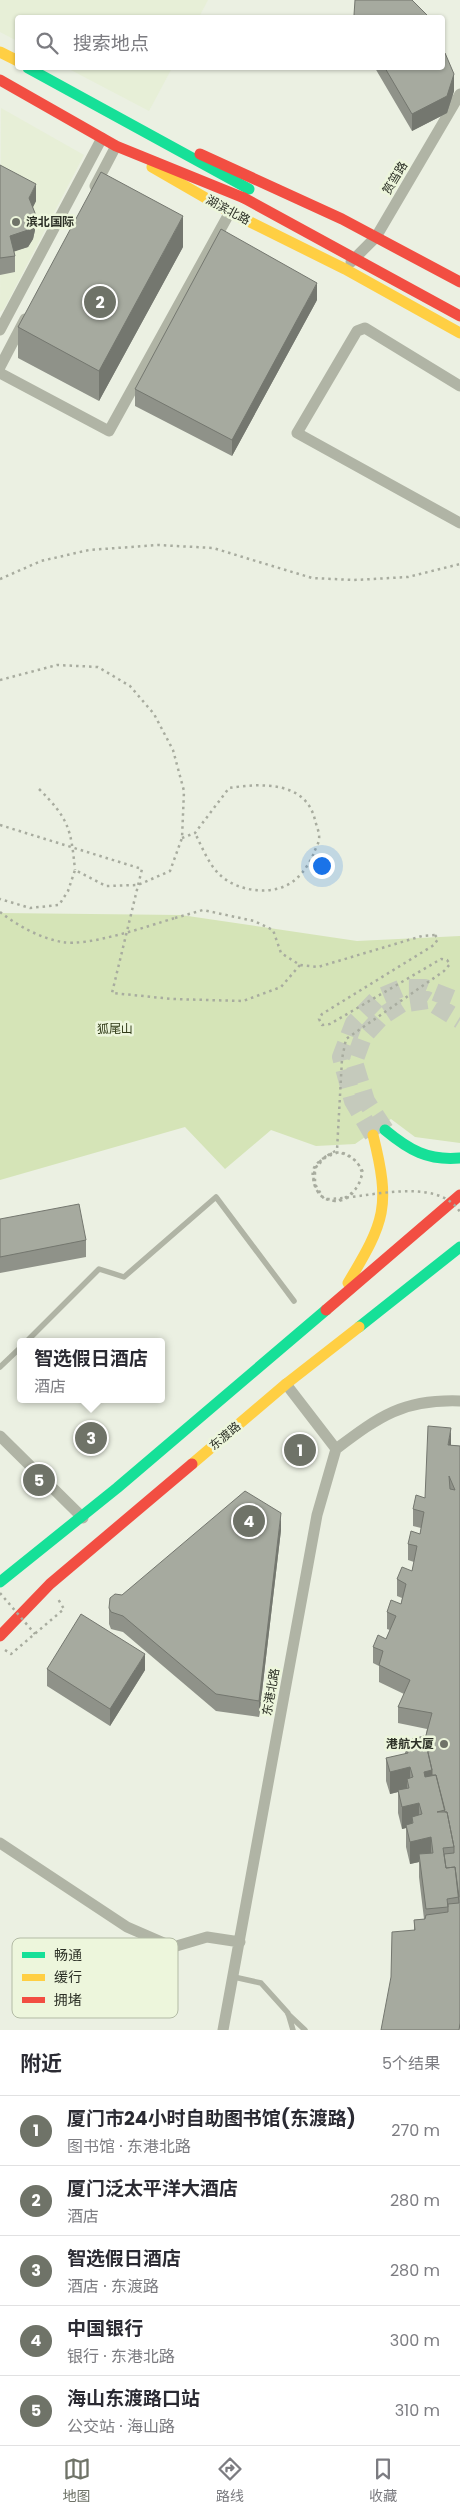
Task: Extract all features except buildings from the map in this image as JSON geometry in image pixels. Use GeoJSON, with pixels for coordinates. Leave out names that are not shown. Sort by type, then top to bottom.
{"type":"FeatureCollection","features":[{"type":"Feature","properties":{"kind":"main road"},"geometry":{"type":"LineString","coordinates":[[0,52],[15,60]]}},
{"type":"Feature","properties":{"kind":"main road"},"geometry":{"type":"LineString","coordinates":[[32,70],[124,120],[246,193],[460,316]]}},
{"type":"Feature","properties":{"kind":"main road","name":"湖滨北路"},"geometry":{"type":"LineString","coordinates":[[1,83],[102,138],[230,212],[345,269],[460,333]]}},
{"type":"Feature","properties":{"kind":"main road"},"geometry":{"type":"LineString","coordinates":[[124,120],[342,218],[460,282]]}},
{"type":"Feature","properties":{"kind":"main road"},"geometry":{"type":"LineString","coordinates":[[116,146],[246,193],[460,307]]}},
{"type":"Feature","properties":{"kind":"main road"},"geometry":{"type":"LineString","coordinates":[[385,1130],[408,1151],[442,1161],[460,1158]]}},
{"type":"Feature","properties":{"kind":"main road"},"geometry":{"type":"LineString","coordinates":[[340,1296],[368,1250],[382,1218],[383,1172],[373,1135]]}},
{"type":"Feature","properties":{"kind":"main road"},"geometry":{"type":"LineString","coordinates":[[0,1582],[83,1518],[460,1195]]}},
{"type":"Feature","properties":{"kind":"main road","name":"东渡路"},"geometry":{"type":"LineString","coordinates":[[0,1636],[50,1584],[286,1384],[460,1247]]}},
{"type":"Feature","properties":{"kind":"main road"},"geometry":{"type":"LineString","coordinates":[[0,1621],[50,1584]]}},
{"type":"Feature","properties":{"kind":"street","name":"筼筜路"},"geometry":{"type":"LineString","coordinates":[[345,269],[376,237],[460,94]]}},
{"type":"Feature","properties":{"kind":"street"},"geometry":{"type":"LineString","coordinates":[[0,330],[102,138]]}},
{"type":"Feature","properties":{"kind":"street"},"geometry":{"type":"LineString","coordinates":[[88,199],[116,146]]}},
{"type":"Feature","properties":{"kind":"street"},"geometry":{"type":"LineString","coordinates":[[0,373],[109,431],[230,212]]}},
{"type":"Feature","properties":{"kind":"street"},"geometry":{"type":"LineString","coordinates":[[0,367],[32,305]]}},
{"type":"Feature","properties":{"kind":"street"},"geometry":{"type":"LineString","coordinates":[[460,386],[365,328],[357,330],[296,433],[460,523]]}},
{"type":"Feature","properties":{"kind":"street"},"geometry":{"type":"LineString","coordinates":[[286,1384],[336,1449],[374,1420],[394,1410],[414,1404],[460,1401]]}},
{"type":"Feature","properties":{"kind":"street"},"geometry":{"type":"LineString","coordinates":[[0,1436],[83,1518]]}},
{"type":"Feature","properties":{"kind":"street","name":"东港北路"},"geometry":{"type":"LineString","coordinates":[[223,2030],[317,1515],[336,1449]]}},
{"type":"Feature","properties":{"kind":"street"},"geometry":{"type":"LineString","coordinates":[[0,1843],[127,1926],[153,1938]]}},
{"type":"Feature","properties":{"kind":"street"},"geometry":{"type":"LineString","coordinates":[[178,1945],[207,1937],[240,1942]]}},
{"type":"Feature","properties":{"kind":"lane"},"geometry":{"type":"LineString","coordinates":[[30,1338],[99,1269],[124,1277],[216,1197],[294,1301]]}},
{"type":"Feature","properties":{"kind":"lane"},"geometry":{"type":"LineString","coordinates":[[0,1367],[17,1350]]}},
{"type":"Feature","properties":{"kind":"lane"},"geometry":{"type":"LineString","coordinates":[[234,1976],[261,1983],[305,2030]]}},
{"type":"Feature","properties":{"kind":"lane"},"geometry":{"type":"LineString","coordinates":[[288,2014],[293,2030]]}},
{"type":"Feature","properties":{"kind":"path"},"geometry":{"type":"LineString","coordinates":[[0,579],[41,561],[89,550],[158,545],[213,548],[312,578],[408,577],[460,564]]}},
{"type":"Feature","properties":{"kind":"path"},"geometry":{"type":"LineString","coordinates":[[0,680],[57,665],[98,667],[130,686],[154,714],[174,750],[184,791],[182,838],[170,871],[138,885],[106,886],[75,870]]}},
{"type":"Feature","properties":{"kind":"path"},"geometry":{"type":"LineString","coordinates":[[182,838],[195,833],[229,788],[254,784],[282,786],[301,796],[314,814],[320,838],[310,861],[297,879],[276,889],[255,891],[236,886],[220,875],[195,833]]}},
{"type":"Feature","properties":{"kind":"path"},"geometry":{"type":"LineString","coordinates":[[0,899],[30,908],[59,905],[68,891],[75,870],[72,835],[58,809],[40,789]]}},
{"type":"Feature","properties":{"kind":"path"},"geometry":{"type":"LineString","coordinates":[[0,825],[142,869],[112,993],[173,999],[243,1001],[281,987],[300,965]]}},
{"type":"Feature","properties":{"kind":"path"},"geometry":{"type":"LineString","coordinates":[[0,912],[17,926],[63,942],[101,939],[203,910],[254,921],[273,930],[281,953],[300,965],[318,966],[422,936],[435,935],[438,939],[434,944],[322,1014],[319,1019],[322,1024],[330,1024],[441,959],[448,960],[450,964],[444,971],[346,1039],[342,1059],[337,1150],[326,1154],[315,1164],[312,1182],[320,1196],[328,1198],[336,1201],[343,1199],[350,1196],[354,1191],[359,1186],[363,1172],[360,1166],[356,1159],[345,1153],[337,1153],[330,1154],[318,1163],[316,1170],[314,1176],[316,1184],[318,1192],[324,1196],[330,1201],[339,1201],[346,1197],[354,1193],[358,1186],[361,1178],[361,1172],[360,1165],[356,1162],[353,1158],[346,1155],[339,1152],[332,1154],[326,1157],[320,1162],[315,1168],[315,1176],[315,1184],[320,1191],[324,1199],[334,1199],[343,1200],[401,1190],[419,1191],[439,1195],[457,1207],[460,1212]]}},
{"type":"Feature","properties":{"kind":"path"},"geometry":{"type":"LineString","coordinates":[[0,1593],[35,1634]]}},
{"type":"Feature","properties":{"kind":"path"},"geometry":{"type":"LineString","coordinates":[[11,1654],[64,1610]]}},
{"type":"Feature","properties":{"kind":"shaded area"},"geometry":{"type":"Polygon","coordinates":[[[0,0],[208,0],[200,15],[15,15],[15,40],[0,32],[0,0]]]}},
{"type":"Feature","properties":{"kind":"shaded area"},"geometry":{"type":"Polygon","coordinates":[[[71,70],[171,70],[149,111],[71,70]]]}},
{"type":"Feature","properties":{"kind":"shaded area"},"geometry":{"type":"Polygon","coordinates":[[[1,108],[84,155],[4,309],[0,312],[1,108]]]}},
{"type":"Feature","properties":{"kind":"green space","name":"狐尾山"},"geometry":{"type":"Polygon","coordinates":[[[0,913],[181,915],[357,941],[460,936],[460,1143],[415,1137],[391,1119],[355,1144],[316,1146],[271,1130],[225,1169],[185,1127],[0,1180],[0,913]]]}},
{"type":"Feature","properties":{"kind":"tunnel"},"geometry":{"type":"LineString","coordinates":[[373,1135],[353,1101],[341,1057],[354,1023],[378,998],[402,988],[425,988],[460,1002]]}},
{"type":"Feature","properties":{"kind":"tunnel"},"geometry":{"type":"LineString","coordinates":[[385,1130],[366,1101],[354,1062],[363,1037],[381,1017],[401,1004],[427,1000],[460,1020]]}},
{"type":"Feature","properties":{"kind":"traffic: fast"},"geometry":{"type":"LineString","coordinates":[[32,70],[249,189]]}},
{"type":"Feature","properties":{"kind":"traffic: fast"},"geometry":{"type":"LineString","coordinates":[[385,1130],[419,1153],[438,1158],[460,1158]]}},
{"type":"Feature","properties":{"kind":"traffic: fast"},"geometry":{"type":"LineString","coordinates":[[359,1327],[460,1247]]}},
{"type":"Feature","properties":{"kind":"traffic: fast"},"geometry":{"type":"LineString","coordinates":[[0,1582],[117,1488],[326,1310]]}},
{"type":"Feature","properties":{"kind":"traffic: slow"},"geometry":{"type":"LineString","coordinates":[[0,52],[15,60]]}},
{"type":"Feature","properties":{"kind":"traffic: slow"},"geometry":{"type":"LineString","coordinates":[[152,167],[230,212],[345,269],[460,333]]}},
{"type":"Feature","properties":{"kind":"traffic: slow"},"geometry":{"type":"LineString","coordinates":[[348,1283],[370,1244],[381,1213],[383,1197],[382,1180],[373,1135]]}},
{"type":"Feature","properties":{"kind":"traffic: slow"},"geometry":{"type":"LineString","coordinates":[[192,1464],[286,1384],[359,1327]]}},
{"type":"Feature","properties":{"kind":"traffic: jam"},"geometry":{"type":"LineString","coordinates":[[0,80],[116,146],[244,198]]}},
{"type":"Feature","properties":{"kind":"traffic: jam"},"geometry":{"type":"LineString","coordinates":[[200,154],[342,219],[460,282]]}},
{"type":"Feature","properties":{"kind":"traffic: jam"},"geometry":{"type":"LineString","coordinates":[[244,198],[460,316]]}},
{"type":"Feature","properties":{"kind":"traffic: jam"},"geometry":{"type":"LineString","coordinates":[[326,1310],[460,1195]]}},
{"type":"Feature","properties":{"kind":"traffic: jam"},"geometry":{"type":"LineString","coordinates":[[0,1636],[50,1584],[192,1464]]}},
{"type":"Feature","properties":{"kind":"place","name":"滨北国际"},"geometry":{"type":"Point","coordinates":[16,222]}},
{"type":"Feature","properties":{"kind":"place","name":"厦门泛太平洋大酒店"},"geometry":{"type":"Point","coordinates":[100,302]}},
{"type":"Feature","properties":{"kind":"place","name":"智选假日酒店"},"geometry":{"type":"Point","coordinates":[91,1438]}},
{"type":"Feature","properties":{"kind":"place","name":"厦门市24小时自助图书馆(东渡路)"},"geometry":{"type":"Point","coordinates":[300,1450]}},
{"type":"Feature","properties":{"kind":"place","name":"海山东渡路口站"},"geometry":{"type":"Point","coordinates":[39,1480]}},
{"type":"Feature","properties":{"kind":"place","name":"中国银行"},"geometry":{"type":"Point","coordinates":[249,1521]}},
{"type":"Feature","properties":{"kind":"place","name":"港航大厦"},"geometry":{"type":"Point","coordinates":[444,1744]}}]}
